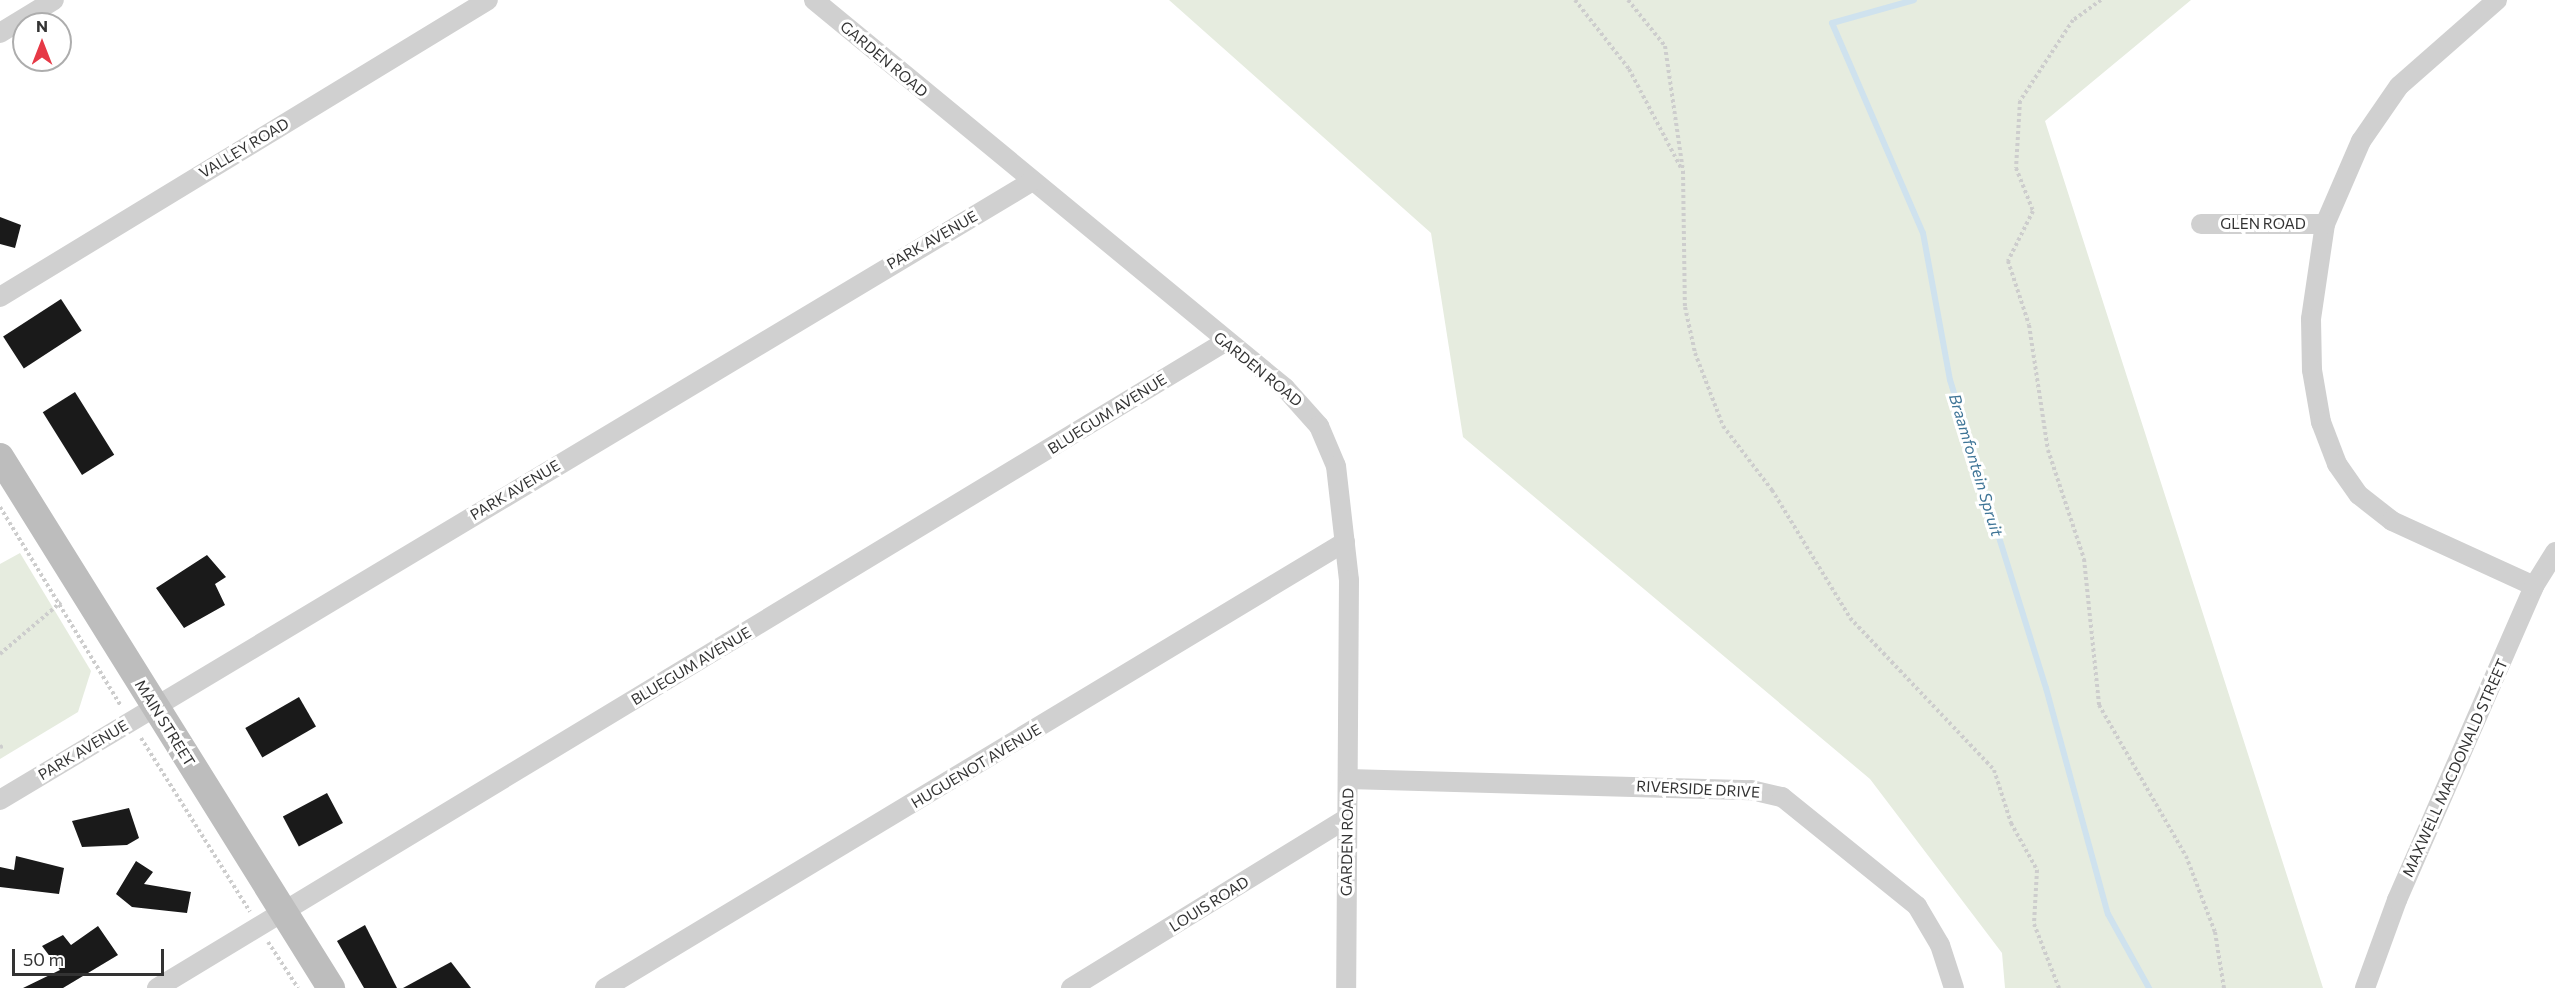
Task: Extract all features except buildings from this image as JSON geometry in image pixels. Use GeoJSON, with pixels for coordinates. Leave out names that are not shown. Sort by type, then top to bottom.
{"type":"FeatureCollection","features":[{"type":"Feature","properties":{"kind":"street"},"geometry":{"type":"LineString","coordinates":[[0,33],[54,0]]}},
{"type":"Feature","properties":{"kind":"street","name":"VALLEY ROAD"},"geometry":{"type":"LineString","coordinates":[[0,297],[489,0]]}},
{"type":"Feature","properties":{"kind":"street","name":"GARDEN ROAD"},"geometry":{"type":"LineString","coordinates":[[814,0],[1225,342],[1290,392],[1319,426],[1336,466],[1345,542],[1350,623],[1346,819],[1346,988]]}},
{"type":"Feature","properties":{"kind":"street"},"geometry":{"type":"LineString","coordinates":[[2497,0],[2399,86],[2361,141],[2325,224],[2311,319],[2312,370],[2321,422],[2337,464],[2359,495],[2392,521],[2534,586]]}},
{"type":"Feature","properties":{"kind":"street","name":"PARK AVENUE"},"geometry":{"type":"LineString","coordinates":[[0,800],[1031,182]]}},
{"type":"Feature","properties":{"kind":"street","name":"GLEN ROAD"},"geometry":{"type":"LineString","coordinates":[[2201,224],[2325,224]]}},
{"type":"Feature","properties":{"kind":"street","name":"BLUEGUM AVENUE"},"geometry":{"type":"LineString","coordinates":[[156,988],[1225,342]]}},
{"type":"Feature","properties":{"kind":"street","name":"MAIN STREET"},"geometry":{"type":"LineString","coordinates":[[0,457],[70,595],[155,708],[331,988]]}},
{"type":"Feature","properties":{"kind":"street","name":"HUGUENOT AVENUE"},"geometry":{"type":"LineString","coordinates":[[605,988],[1345,542]]}},
{"type":"Feature","properties":{"kind":"street","name":"MAXWELL MACDONALD STREET"},"geometry":{"type":"LineString","coordinates":[[2366,988],[2397,900],[2534,586],[2555,552]]}},
{"type":"Feature","properties":{"kind":"street","name":"RIVERSIDE DRIVE"},"geometry":{"type":"LineString","coordinates":[[1348,779],[1751,790],[1782,797],[1917,906],[1940,945],[1954,988]]}},
{"type":"Feature","properties":{"kind":"street","name":"LOUIS ROAD"},"geometry":{"type":"LineString","coordinates":[[1071,988],[1346,819]]}},
{"type":"Feature","properties":{"kind":"path"},"geometry":{"type":"LineString","coordinates":[[1575,0],[1629,69],[1683,171]]}},
{"type":"Feature","properties":{"kind":"path"},"geometry":{"type":"LineString","coordinates":[[1628,0],[1665,46],[1683,171],[1685,307],[1695,352],[1724,426],[1772,490],[1850,618],[1994,770],[2011,823],[2037,870],[2034,924],[2059,988]]}},
{"type":"Feature","properties":{"kind":"path"},"geometry":{"type":"LineString","coordinates":[[2101,0],[2073,20],[2020,101],[2016,168],[2034,211],[2008,261],[2029,325],[2048,450],[2084,559],[2098,705],[2186,856],[2215,932],[2224,988]]}},
{"type":"Feature","properties":{"kind":"path"},"geometry":{"type":"LineString","coordinates":[[0,507],[70,595],[131,722],[298,988]]}},
{"type":"Feature","properties":{"kind":"path"},"geometry":{"type":"LineString","coordinates":[[0,654],[70,595]]}},
{"type":"Feature","properties":{"kind":"shaded area"},"geometry":{"type":"Polygon","coordinates":[[[1169,0],[2191,0],[2045,121],[2323,988],[2005,988],[2002,953],[1870,779],[1463,437],[1431,233],[1169,0]]]}},
{"type":"Feature","properties":{"kind":"shaded area"},"geometry":{"type":"Polygon","coordinates":[[[20,553],[91,671],[78,712],[0,759],[0,564],[20,553]]]}},
{"type":"Feature","properties":{"kind":"waterway","name":"Braamfontein Spruit"},"geometry":{"type":"LineString","coordinates":[[1914,0],[1832,23],[1923,233],[1950,380],[2046,688],[2108,914],[2149,988]]}}]}
